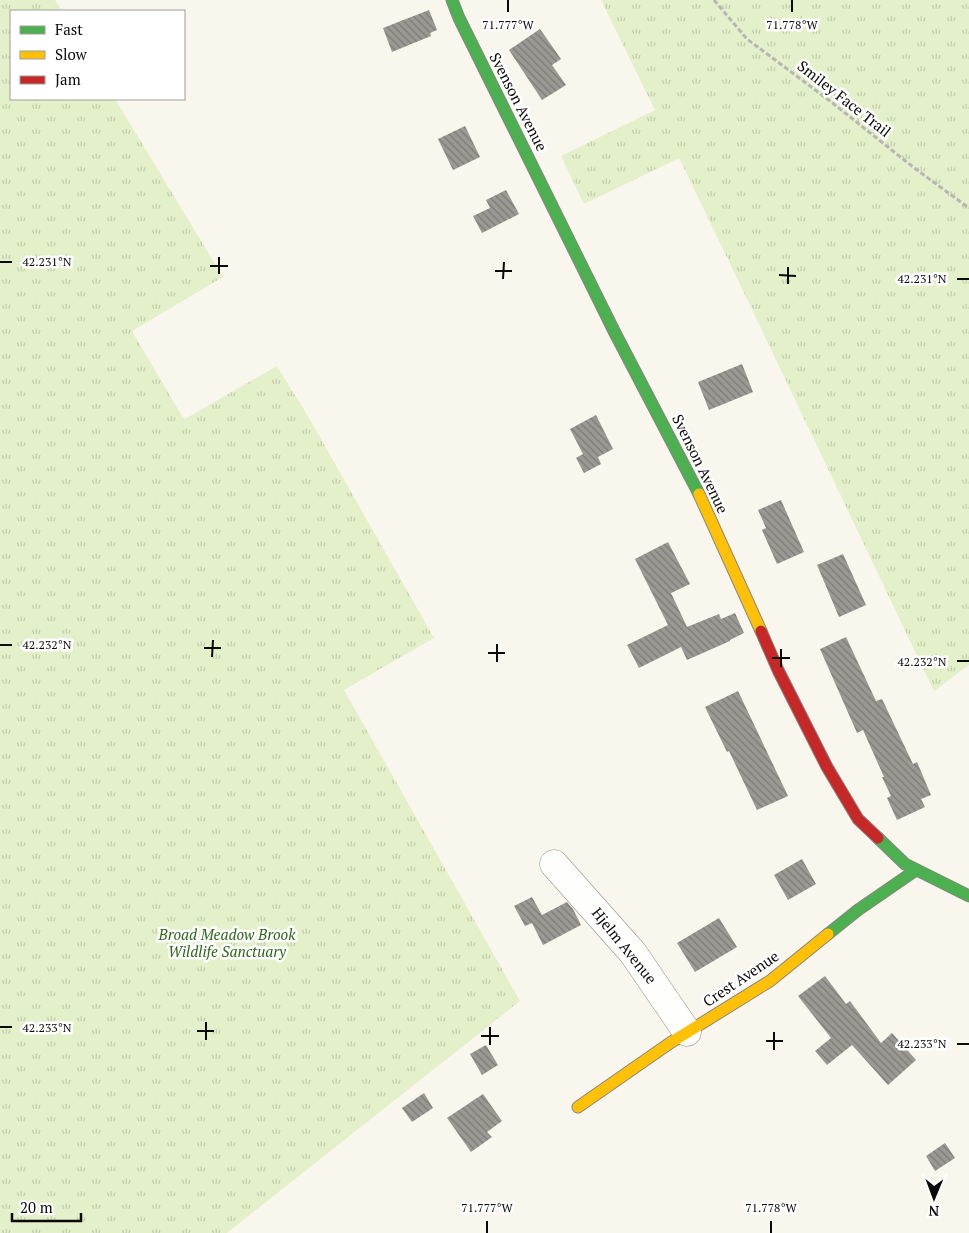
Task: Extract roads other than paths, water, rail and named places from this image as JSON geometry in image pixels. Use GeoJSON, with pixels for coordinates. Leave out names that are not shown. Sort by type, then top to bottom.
{"type":"FeatureCollection","features":[{"type":"Feature","properties":{"kind":"street","name":"Svenson Avenue"},"geometry":{"type":"LineString","coordinates":[[452,0],[459,18],[615,334],[701,498],[778,670],[827,766],[858,819],[905,864],[969,896]]}},
{"type":"Feature","properties":{"kind":"street","name":"Hjelm Avenue"},"geometry":{"type":"LineString","coordinates":[[554,864],[633,953],[688,1032]]}},
{"type":"Feature","properties":{"kind":"street","name":"Crest Avenue"},"geometry":{"type":"LineString","coordinates":[[578,1107],[670,1043],[770,981],[858,910],[916,870]]}},
{"type":"Feature","properties":{"kind":"park label","name":"Broad Meadow Brook Wildlife Sanctuary"},"geometry":{"type":"Point","coordinates":[227,944]}}]}
